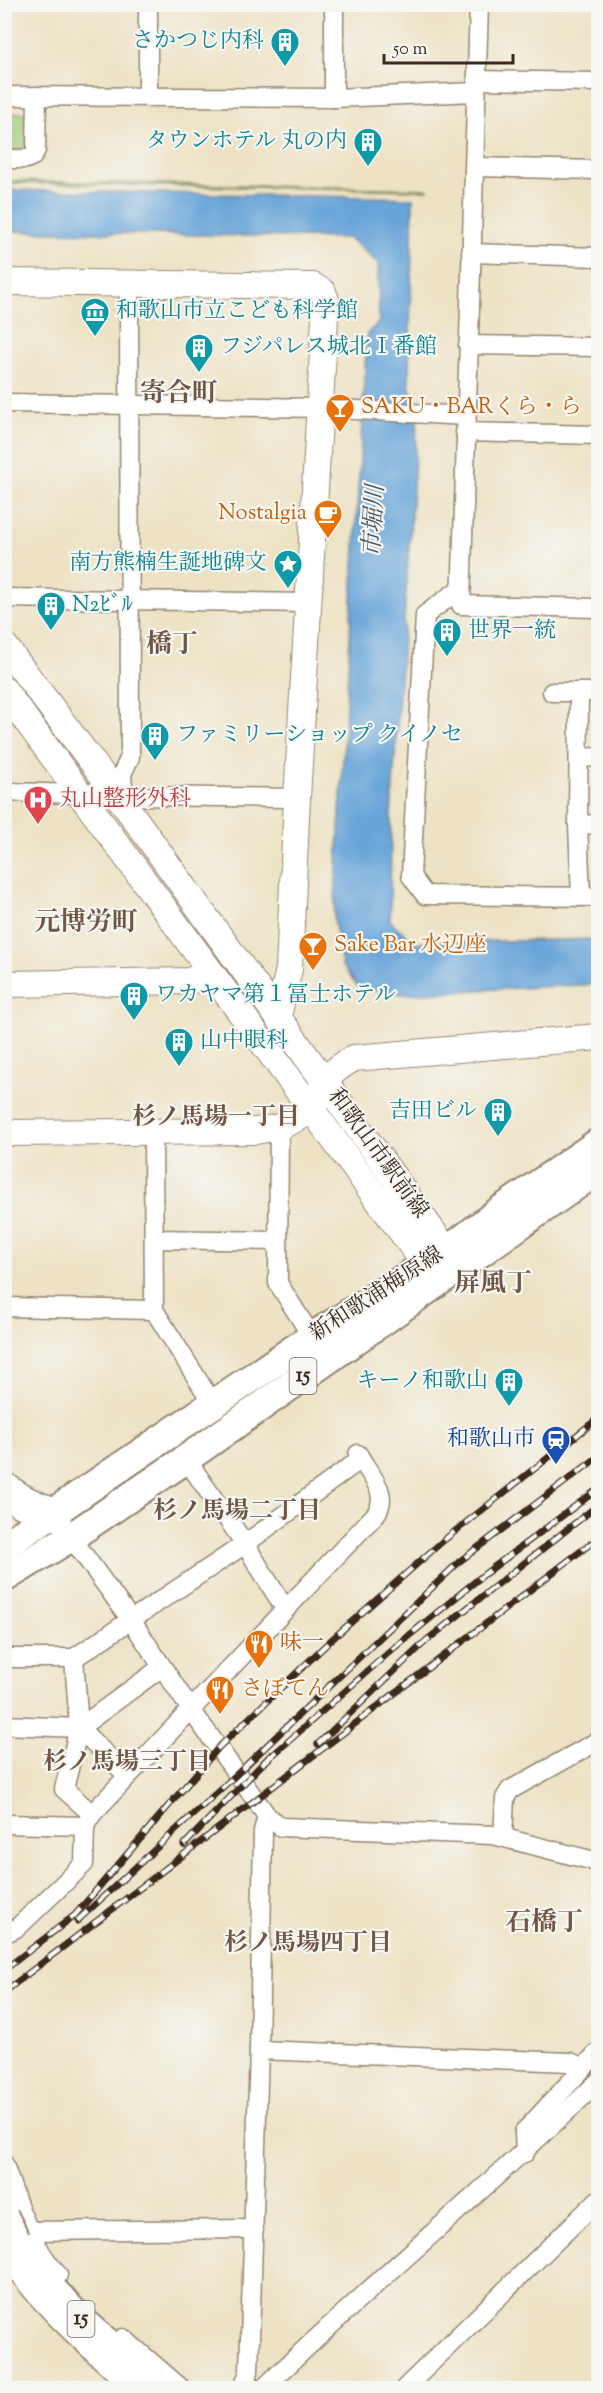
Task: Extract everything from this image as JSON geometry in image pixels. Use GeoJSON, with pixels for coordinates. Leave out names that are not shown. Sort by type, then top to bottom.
{"type":"FeatureCollection","features":[{"type":"Feature","properties":{"kind":"highway"},"geometry":{"type":"LineString","coordinates":[[4,1489],[16,1499],[63,1526]]}},
{"type":"Feature","properties":{"kind":"main road","name":"新和歌浦梅原線"},"geometry":{"type":"LineString","coordinates":[[4,1546],[63,1526],[186,1459],[439,1264],[498,1212],[598,1143]]}},
{"type":"Feature","properties":{"kind":"main road","name":"新和歌浦梅原線"},"geometry":{"type":"LineString","coordinates":[[4,1578],[63,1526],[213,1404],[312,1337],[598,1170]]}},
{"type":"Feature","properties":{"kind":"main road","name":"15"},"geometry":{"type":"LineString","coordinates":[[12,2234],[41,2277],[76,2315],[158,2388]]}},
{"type":"Feature","properties":{"kind":"street"},"geometry":{"type":"LineString","coordinates":[[148,4],[148,97]]}},
{"type":"Feature","properties":{"kind":"street"},"geometry":{"type":"LineString","coordinates":[[334,4],[334,98]]}},
{"type":"Feature","properties":{"kind":"street"},"geometry":{"type":"LineString","coordinates":[[479,4],[460,605],[598,608]]}},
{"type":"Feature","properties":{"kind":"street"},"geometry":{"type":"LineString","coordinates":[[4,96],[334,98],[476,86],[598,82]]}},
{"type":"Feature","properties":{"kind":"street"},"geometry":{"type":"LineString","coordinates":[[4,159],[26,159],[33,156],[36,150],[37,96]]}},
{"type":"Feature","properties":{"kind":"street"},"geometry":{"type":"LineString","coordinates":[[475,167],[598,170]]}},
{"type":"Feature","properties":{"kind":"street"},"geometry":{"type":"LineString","coordinates":[[471,254],[598,257]]}},
{"type":"Feature","properties":{"kind":"street"},"geometry":{"type":"LineString","coordinates":[[4,282],[313,286],[322,292],[326,300],[331,409],[308,603],[289,969],[278,1016]]}},
{"type":"Feature","properties":{"kind":"street"},"geometry":{"type":"LineString","coordinates":[[118,796],[122,774],[130,758],[129,284]]}},
{"type":"Feature","properties":{"kind":"street"},"geometry":{"type":"LineString","coordinates":[[468,345],[598,346]]}},
{"type":"Feature","properties":{"kind":"street"},"geometry":{"type":"LineString","coordinates":[[4,403],[331,409],[429,414],[466,424],[598,435]]}},
{"type":"Feature","properties":{"kind":"street"},"geometry":{"type":"LineString","coordinates":[[461,588],[424,615],[411,876],[425,895],[590,896],[578,825],[579,692]]}},
{"type":"Feature","properties":{"kind":"street"},"geometry":{"type":"LineString","coordinates":[[4,598],[308,603]]}},
{"type":"Feature","properties":{"kind":"street","name":"和歌山市駅前線"},"geometry":{"type":"LineString","coordinates":[[4,645],[118,796],[324,1081],[439,1264]]}},
{"type":"Feature","properties":{"kind":"street","name":"和歌山市駅前線"},"geometry":{"type":"LineString","coordinates":[[4,690],[312,1111],[439,1264]]}},
{"type":"Feature","properties":{"kind":"street"},"geometry":{"type":"LineString","coordinates":[[552,692],[598,692]]}},
{"type":"Feature","properties":{"kind":"street"},"geometry":{"type":"LineString","coordinates":[[579,758],[598,757]]}},
{"type":"Feature","properties":{"kind":"street"},"geometry":{"type":"LineString","coordinates":[[4,792],[297,798]]}},
{"type":"Feature","properties":{"kind":"street"},"geometry":{"type":"LineString","coordinates":[[578,825],[598,824]]}},
{"type":"Feature","properties":{"kind":"street"},"geometry":{"type":"LineString","coordinates":[[4,984],[190,981],[210,971]]}},
{"type":"Feature","properties":{"kind":"street"},"geometry":{"type":"LineString","coordinates":[[4,1133],[241,1132],[279,1127],[312,1111],[324,1081],[337,1067],[354,1058],[598,1037]]}},
{"type":"Feature","properties":{"kind":"street"},"geometry":{"type":"LineString","coordinates":[[279,1127],[278,1283],[312,1337]]}},
{"type":"Feature","properties":{"kind":"street"},"geometry":{"type":"LineString","coordinates":[[153,1133],[154,1310],[213,1404]]}},
{"type":"Feature","properties":{"kind":"street"},"geometry":{"type":"LineString","coordinates":[[154,1239],[278,1241]]}},
{"type":"Feature","properties":{"kind":"street"},"geometry":{"type":"LineString","coordinates":[[4,1307],[154,1310]]}},
{"type":"Feature","properties":{"kind":"street"},"geometry":{"type":"LineString","coordinates":[[4,1658],[74,1658],[245,1544],[360,1457],[381,1492],[382,1504],[376,1514],[89,1820],[84,1864],[18,1927],[4,1934]]}},
{"type":"Feature","properties":{"kind":"street"},"geometry":{"type":"LineString","coordinates":[[186,1459],[245,1544],[285,1609]]}},
{"type":"Feature","properties":{"kind":"street"},"geometry":{"type":"LineString","coordinates":[[63,1526],[267,1816],[281,1827],[493,1834],[598,1862]]}},
{"type":"Feature","properties":{"kind":"street"},"geometry":{"type":"LineString","coordinates":[[74,1658],[79,1728],[64,1789],[89,1820]]}},
{"type":"Feature","properties":{"kind":"street"},"geometry":{"type":"LineString","coordinates":[[4,1725],[79,1728],[162,1667]]}},
{"type":"Feature","properties":{"kind":"street"},"geometry":{"type":"LineString","coordinates":[[79,1728],[128,1776]]}},
{"type":"Feature","properties":{"kind":"street"},"geometry":{"type":"LineString","coordinates":[[503,1837],[505,1798],[510,1791],[598,1741]]}},
{"type":"Feature","properties":{"kind":"street"},"geometry":{"type":"LineString","coordinates":[[243,2388],[249,2372],[263,1830],[267,1816]]}},
{"type":"Feature","properties":{"kind":"street"},"geometry":{"type":"LineString","coordinates":[[4,1824],[89,1820]]}},
{"type":"Feature","properties":{"kind":"street"},"geometry":{"type":"LineString","coordinates":[[259,2050],[570,2061],[583,2067]]}},
{"type":"Feature","properties":{"kind":"street"},"geometry":{"type":"LineString","coordinates":[[525,2152],[524,2132],[598,2052]]}},
{"type":"Feature","properties":{"kind":"street"},"geometry":{"type":"LineString","coordinates":[[264,2388],[326,2328],[525,2152],[598,2082]]}},
{"type":"Feature","properties":{"kind":"street"},"geometry":{"type":"LineString","coordinates":[[4,2164],[14,2194],[12,2234],[22,2281],[64,2325],[132,2388]]}},
{"type":"Feature","properties":{"kind":"street"},"geometry":{"type":"LineString","coordinates":[[405,2388],[598,2200]]}},
{"type":"Feature","properties":{"kind":"street"},"geometry":{"type":"LineString","coordinates":[[12,2234],[254,2229]]}},
{"type":"Feature","properties":{"kind":"street"},"geometry":{"type":"LineString","coordinates":[[12,2234],[49,2265],[73,2294],[182,2388]]}},
{"type":"Feature","properties":{"kind":"green space"},"geometry":{"type":"Polygon","coordinates":[[[5,113],[29,113],[28,145],[24,149],[5,151],[5,113]]]}},
{"type":"Feature","properties":{"kind":"green space"},"geometry":{"type":"Polygon","coordinates":[[[8,181],[428,189],[428,190],[8,183],[8,181]]]}},
{"type":"Feature","properties":{"kind":"water","name":"市堀川"},"geometry":{"type":"Polygon","coordinates":[[[5,190],[413,198],[409,379],[410,389],[417,403],[417,427],[391,816],[390,921],[415,943],[598,939],[598,984],[402,994],[358,987],[342,966],[334,919],[367,334],[379,322],[378,263],[349,238],[5,231],[5,190]]]}},
{"type":"Feature","properties":{"kind":"railway"},"geometry":{"type":"LineString","coordinates":[[4,1970],[75,1915],[219,1747],[330,1641],[444,1540],[596,1420]]}},
{"type":"Feature","properties":{"kind":"railway"},"geometry":{"type":"LineString","coordinates":[[77,1921],[237,1774],[460,1561],[598,1457]]}},
{"type":"Feature","properties":{"kind":"railway"},"geometry":{"type":"LineString","coordinates":[[266,1761],[395,1647],[482,1576],[598,1489]]}},
{"type":"Feature","properties":{"kind":"railway"},"geometry":{"type":"LineString","coordinates":[[318,1744],[427,1640],[598,1505]]}},
{"type":"Feature","properties":{"kind":"railway"},"geometry":{"type":"LineString","coordinates":[[4,1992],[598,1538]]}},
{"type":"Feature","properties":{"kind":"railway"},"geometry":{"type":"LineString","coordinates":[[184,1845],[271,1755]]}},
{"type":"Feature","properties":{"kind":"place","name":"さかつじ内科"},"geometry":{"type":"Point","coordinates":[285,68]}},
{"type":"Feature","properties":{"kind":"place","name":"タウンホテル 丸の内"},"geometry":{"type":"Point","coordinates":[368,168]}},
{"type":"Feature","properties":{"kind":"place","name":"和歌山市立こども科学館"},"geometry":{"type":"Point","coordinates":[95,338]}},
{"type":"Feature","properties":{"kind":"place","name":"フジパレス城北Ⅰ番館"},"geometry":{"type":"Point","coordinates":[199,374]}},
{"type":"Feature","properties":{"kind":"place","name":"SAKU・BARくら・ら"},"geometry":{"type":"Point","coordinates":[340,434]}},
{"type":"Feature","properties":{"kind":"place","name":"Nostalgia"},"geometry":{"type":"Point","coordinates":[328,540]}},
{"type":"Feature","properties":{"kind":"place","name":"南方熊楠生誕地碑文"},"geometry":{"type":"Point","coordinates":[288,590]}},
{"type":"Feature","properties":{"kind":"place","name":"N2ﾋﾞﾙ"},"geometry":{"type":"Point","coordinates":[51,632]}},
{"type":"Feature","properties":{"kind":"place","name":"世界一統"},"geometry":{"type":"Point","coordinates":[447,658]}},
{"type":"Feature","properties":{"kind":"place","name":"ファミリーショップ クイノセ"},"geometry":{"type":"Point","coordinates":[155,762]}},
{"type":"Feature","properties":{"kind":"place","name":"丸山整形外科"},"geometry":{"type":"Point","coordinates":[38,826]}},
{"type":"Feature","properties":{"kind":"place","name":"Sake Bar 水辺座"},"geometry":{"type":"Point","coordinates":[313,972]}},
{"type":"Feature","properties":{"kind":"place","name":"ワカヤマ第１冨士ホテル"},"geometry":{"type":"Point","coordinates":[134,1022]}},
{"type":"Feature","properties":{"kind":"place","name":"山中眼科"},"geometry":{"type":"Point","coordinates":[179,1068]}},
{"type":"Feature","properties":{"kind":"place","name":"吉田ビル"},"geometry":{"type":"Point","coordinates":[498,1138]}},
{"type":"Feature","properties":{"kind":"place","name":"キーノ和歌山"},"geometry":{"type":"Point","coordinates":[509,1408]}},
{"type":"Feature","properties":{"kind":"place","name":"和歌山市"},"geometry":{"type":"Point","coordinates":[556,1466]}},
{"type":"Feature","properties":{"kind":"place","name":"味一"},"geometry":{"type":"Point","coordinates":[259,1670]}},
{"type":"Feature","properties":{"kind":"place","name":"さぼてん"},"geometry":{"type":"Point","coordinates":[220,1716]}},
{"type":"Feature","properties":{"kind":"district","name":"寄合町"},"geometry":{"type":"Point","coordinates":[179,394]}},
{"type":"Feature","properties":{"kind":"district","name":"橋丁"},"geometry":{"type":"Point","coordinates":[172,645]}},
{"type":"Feature","properties":{"kind":"district","name":"元博労町"},"geometry":{"type":"Point","coordinates":[86,923]}},
{"type":"Feature","properties":{"kind":"district","name":"杉ノ馬場一丁目"},"geometry":{"type":"Point","coordinates":[216,1118]}},
{"type":"Feature","properties":{"kind":"district","name":"屏風丁"},"geometry":{"type":"Point","coordinates":[493,1284]}},
{"type":"Feature","properties":{"kind":"district","name":"杉ノ馬場二丁目"},"geometry":{"type":"Point","coordinates":[237,1512]}},
{"type":"Feature","properties":{"kind":"district","name":"杉ノ馬場三丁目"},"geometry":{"type":"Point","coordinates":[127,1763]}},
{"type":"Feature","properties":{"kind":"district","name":"石橋丁"},"geometry":{"type":"Point","coordinates":[544,1923]}},
{"type":"Feature","properties":{"kind":"district","name":"杉ノ馬場四丁目"},"geometry":{"type":"Point","coordinates":[308,1944]}}]}
